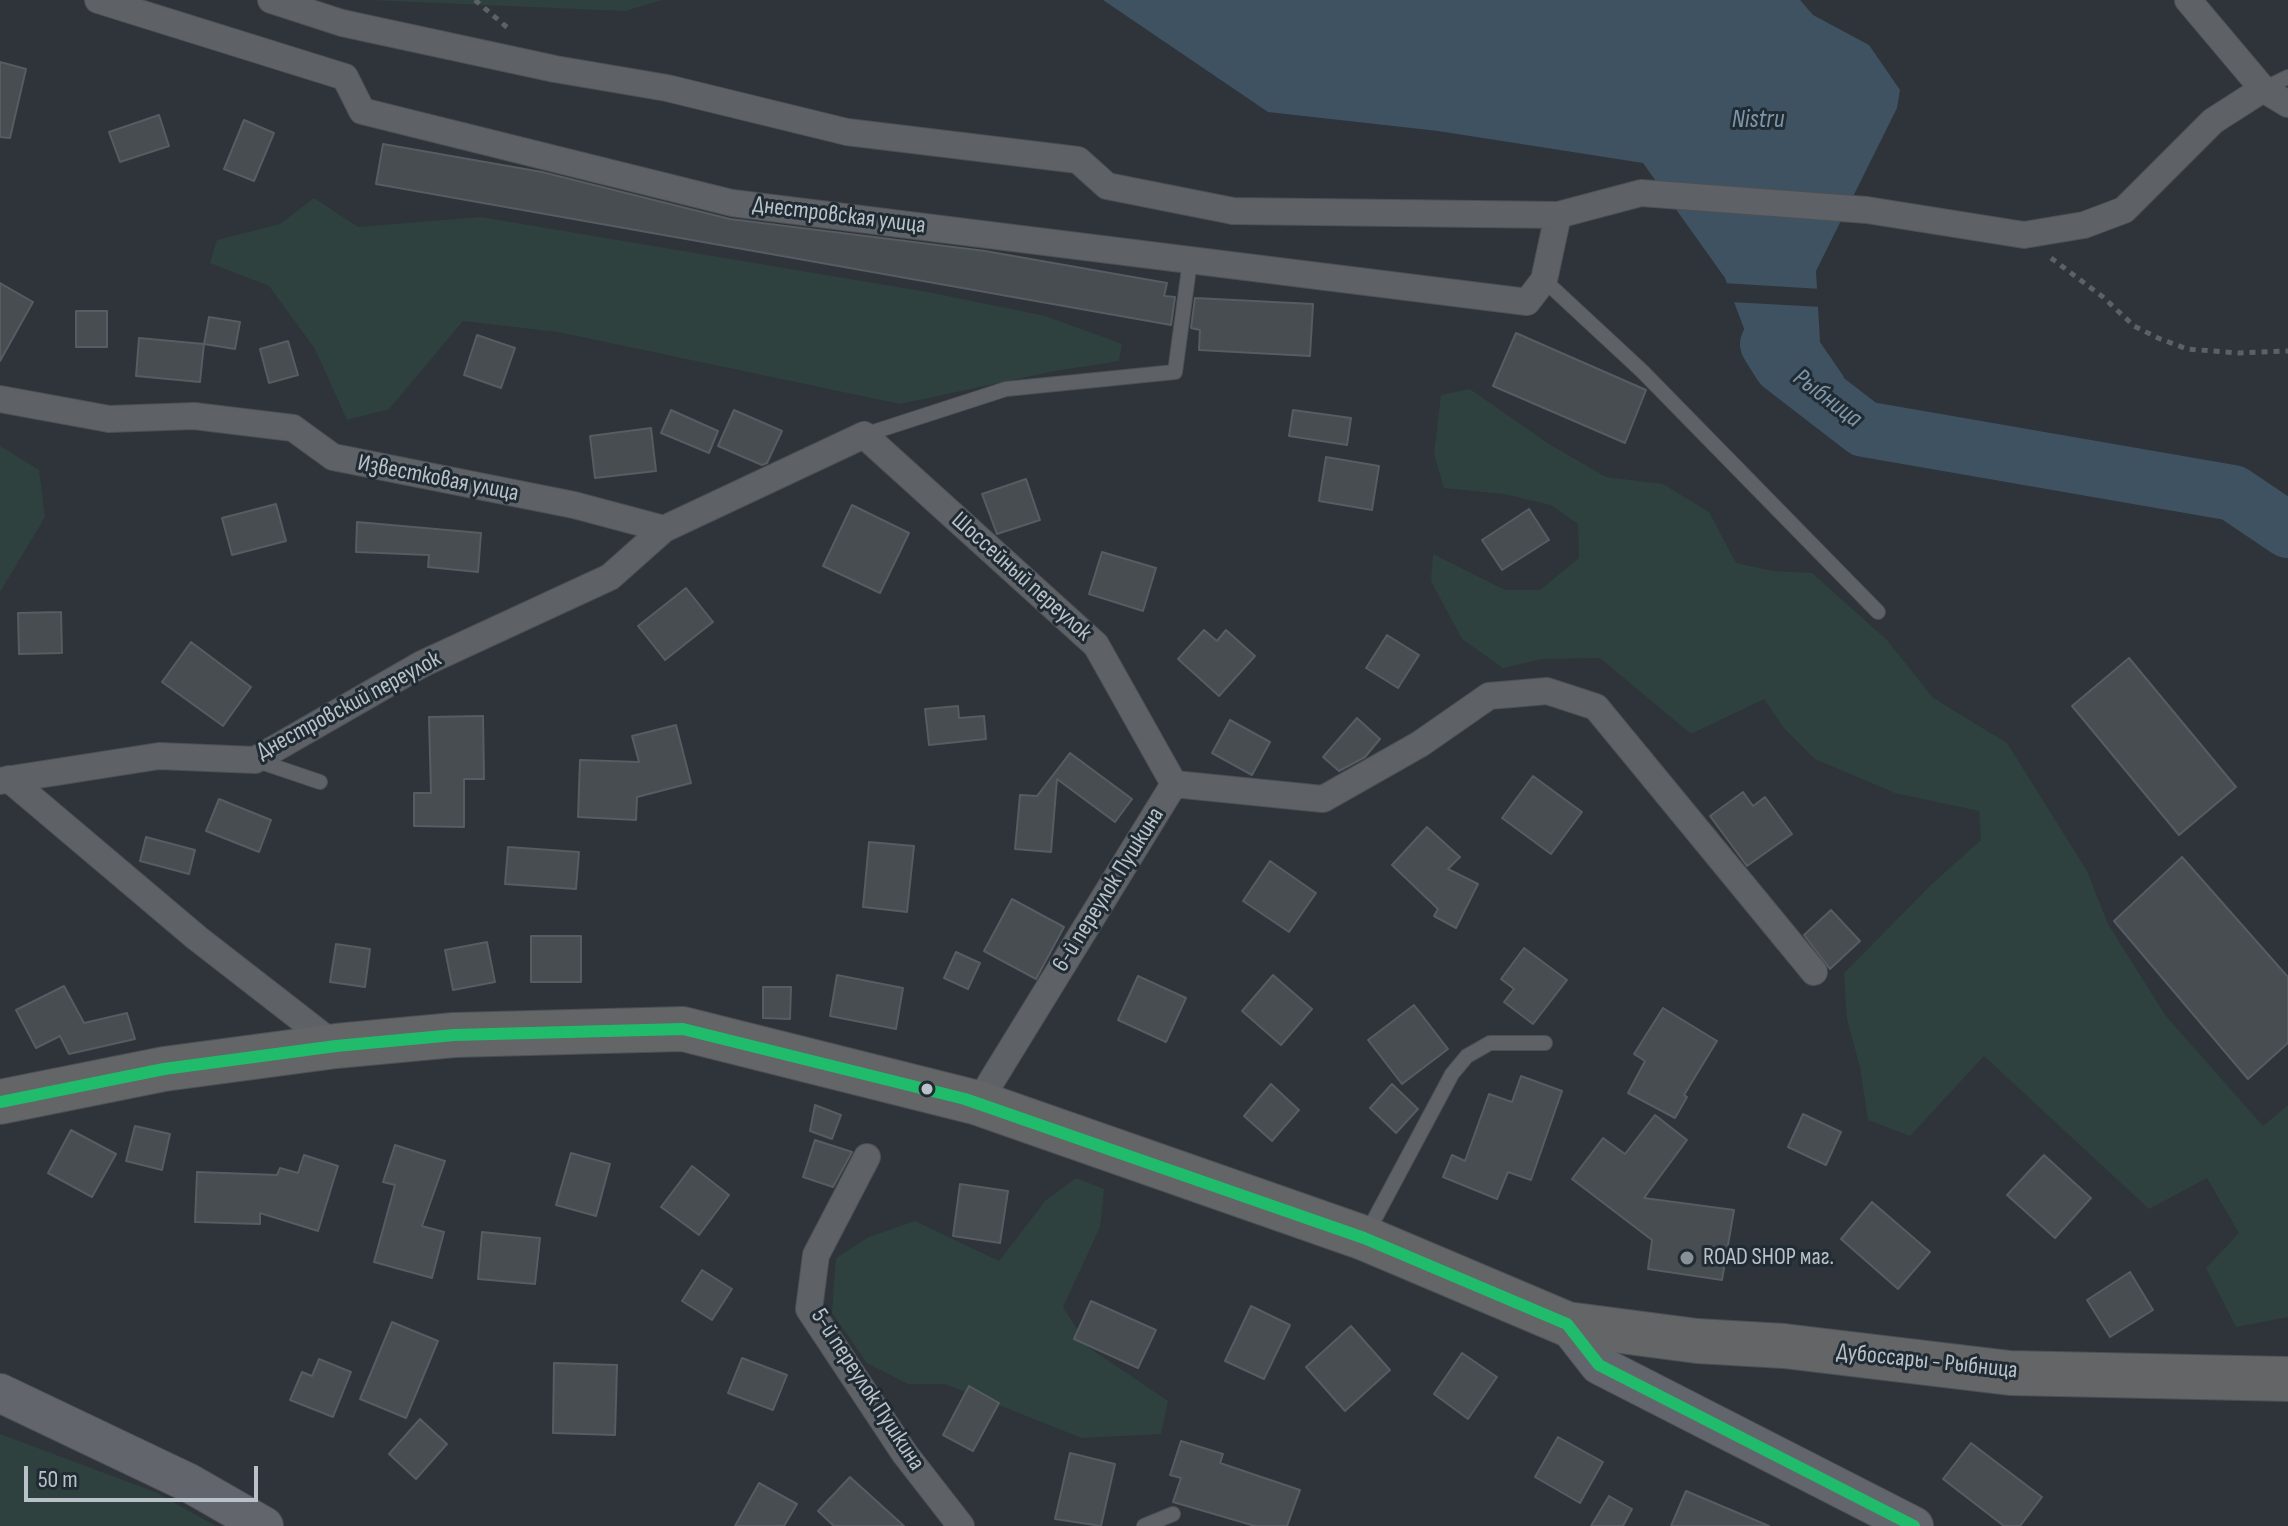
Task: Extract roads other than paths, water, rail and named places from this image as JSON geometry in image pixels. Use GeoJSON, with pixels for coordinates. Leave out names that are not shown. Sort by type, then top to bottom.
{"type":"FeatureCollection","features":[{"type":"Feature","properties":{"kind":"highway","name":"Дубоссары - Рыбница"},"geometry":{"type":"LineString","coordinates":[[0,1102],[164,1069],[336,1046],[454,1035],[683,1029],[978,1103],[1364,1238],[1567,1324],[1697,1341],[1784,1346],[2010,1373],[2288,1379]]}},
{"type":"Feature","properties":{"kind":"street","name":"Днестровская улица"},"geometry":{"type":"LineString","coordinates":[[98,0],[345,77],[362,111],[732,203],[1527,302],[1544,280]]}},
{"type":"Feature","properties":{"kind":"street"},"geometry":{"type":"LineString","coordinates":[[271,0],[342,23],[555,69],[667,88],[847,132],[1078,160],[1107,186],[1233,211],[1558,215],[1641,193],[1867,210],[2024,235],[2084,225],[2124,210],[2213,121],[2263,89]]}},
{"type":"Feature","properties":{"kind":"street"},"geometry":{"type":"LineString","coordinates":[[2188,0],[2263,89],[2288,104]]}},
{"type":"Feature","properties":{"kind":"street"},"geometry":{"type":"LineString","coordinates":[[1544,280],[1558,215]]}},
{"type":"Feature","properties":{"kind":"street","name":"Известковая улица"},"geometry":{"type":"LineString","coordinates":[[0,399],[109,419],[194,416],[293,428],[333,457],[574,505],[664,529]]}},
{"type":"Feature","properties":{"kind":"street"},"geometry":{"type":"LineString","coordinates":[[664,529],[864,435]]}},
{"type":"Feature","properties":{"kind":"street","name":"Шоссейный переулок"},"geometry":{"type":"LineString","coordinates":[[864,435],[1096,645],[1174,784]]}},
{"type":"Feature","properties":{"kind":"street","name":"Днестровский переулок"},"geometry":{"type":"LineString","coordinates":[[5,780],[159,756],[255,760],[422,664],[610,577],[664,529]]}},
{"type":"Feature","properties":{"kind":"street","name":"6-й переулок Пушкина"},"geometry":{"type":"LineString","coordinates":[[978,1103],[1174,784],[1323,799],[1420,744],[1489,696],[1547,691],[1596,707],[1814,972]]}},
{"type":"Feature","properties":{"kind":"street"},"geometry":{"type":"LineString","coordinates":[[5,780],[197,938],[336,1046]]}},
{"type":"Feature","properties":{"kind":"street","name":"5-й переулок Пушкина"},"geometry":{"type":"LineString","coordinates":[[867,1157],[816,1255],[809,1309],[905,1454],[961,1526]]}},
{"type":"Feature","properties":{"kind":"street"},"geometry":{"type":"LineString","coordinates":[[1567,1324],[1599,1365],[1914,1526]]}},
{"type":"Feature","properties":{"kind":"street"},"geometry":{"type":"LineString","coordinates":[[0,1393],[189,1483],[264,1526]]}},
{"type":"Feature","properties":{"kind":"lane"},"geometry":{"type":"LineString","coordinates":[[2263,89],[2288,77]]}},
{"type":"Feature","properties":{"kind":"lane"},"geometry":{"type":"LineString","coordinates":[[864,435],[1006,389],[1175,372],[1190,261]]}},
{"type":"Feature","properties":{"kind":"lane"},"geometry":{"type":"LineString","coordinates":[[1544,280],[1642,371],[1878,612]]}},
{"type":"Feature","properties":{"kind":"lane"},"geometry":{"type":"LineString","coordinates":[[255,760],[320,782]]}},
{"type":"Feature","properties":{"kind":"lane"},"geometry":{"type":"LineString","coordinates":[[1364,1238],[1452,1074],[1467,1056],[1490,1043],[1545,1043]]}},
{"type":"Feature","properties":{"kind":"lane"},"geometry":{"type":"LineString","coordinates":[[1144,1526],[1173,1514]]}},
{"type":"Feature","properties":{"kind":"water","name":"Nistru"},"geometry":{"type":"Polygon","coordinates":[[[1103,0],[1800,0],[1813,15],[1869,45],[1900,90],[1897,108],[1816,271],[1820,342],[1844,377],[1803,413],[1754,355],[1725,278],[1643,163],[1438,131],[1268,112],[1103,0]]]}},
{"type":"Feature","properties":{"kind":"waterway","name":"Рыбница"},"geometry":{"type":"LineString","coordinates":[[1768,344],[1781,365],[1864,429],[2233,493],[2288,530]]}},
{"type":"Feature","properties":{"kind":"place","name":"ROAD SHOP маг."},"geometry":{"type":"Point","coordinates":[1687,1258]}}]}
